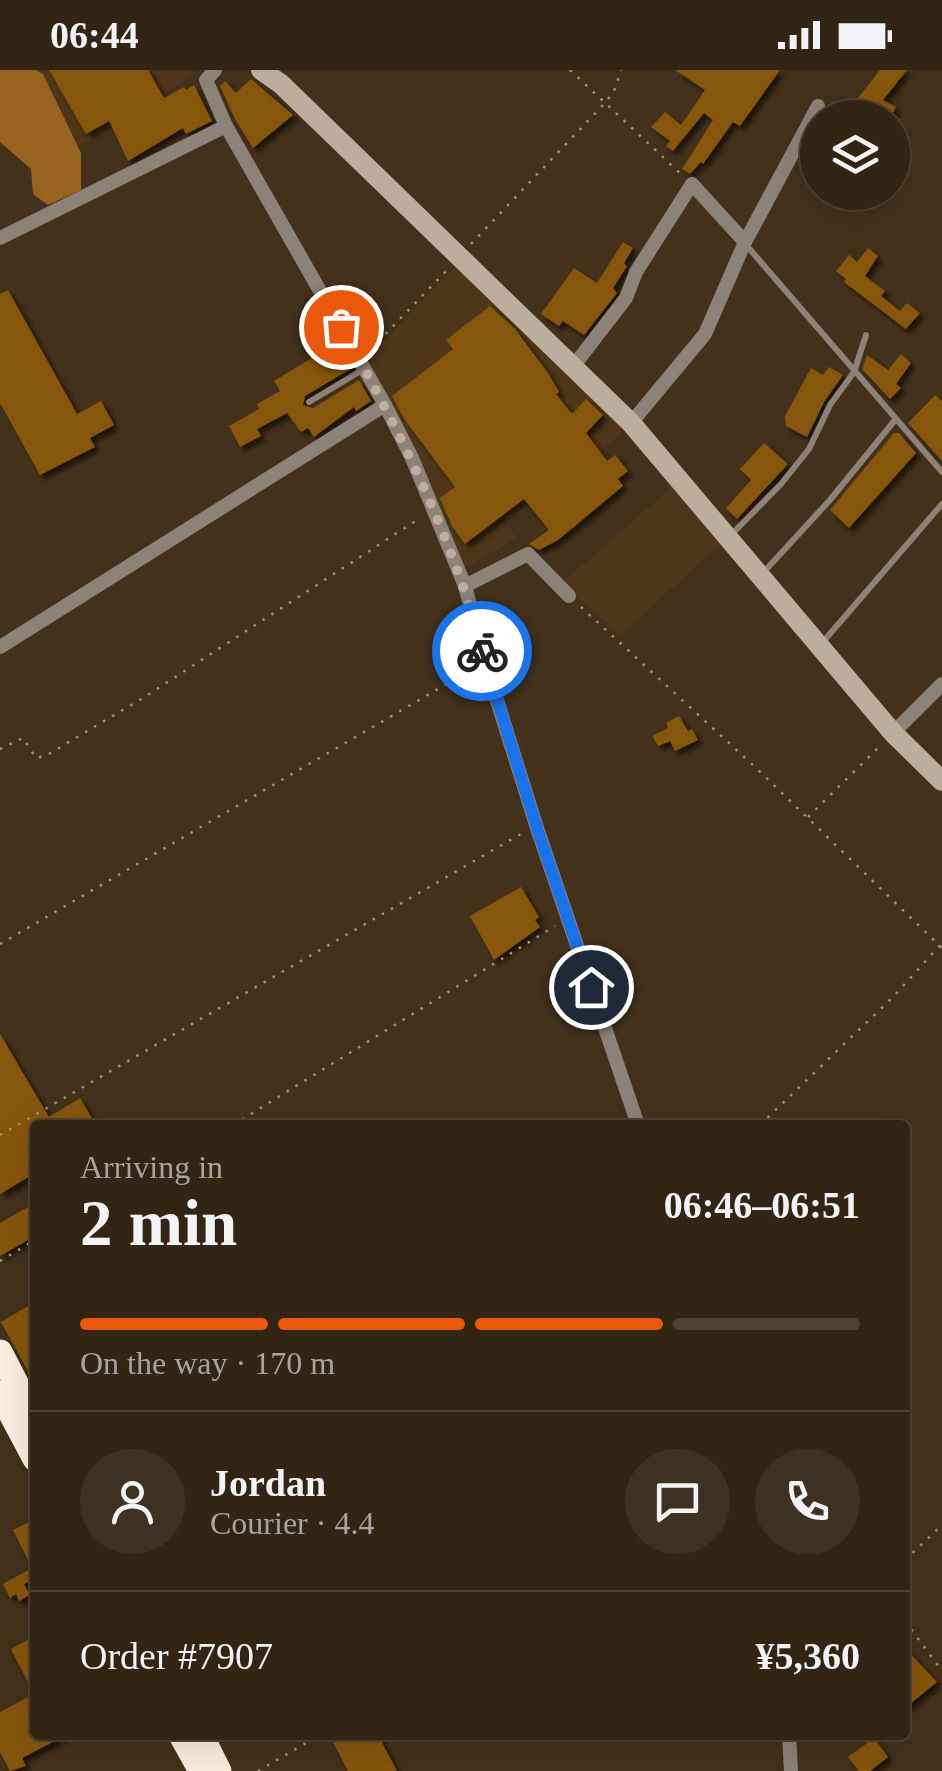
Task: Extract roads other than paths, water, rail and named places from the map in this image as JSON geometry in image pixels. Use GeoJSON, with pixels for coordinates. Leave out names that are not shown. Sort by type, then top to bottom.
{"type":"FeatureCollection","features":[{"type":"Feature","properties":{"kind":"highway"},"geometry":{"type":"LineString","coordinates":[[0,1352],[30,1410]]}},
{"type":"Feature","properties":{"kind":"highway"},"geometry":{"type":"LineString","coordinates":[[0,1393],[30,1450]]}},
{"type":"Feature","properties":{"kind":"highway"},"geometry":{"type":"LineString","coordinates":[[184,1740],[200,1771]]}},
{"type":"Feature","properties":{"kind":"highway"},"geometry":{"type":"LineString","coordinates":[[204,1740],[219,1771]]}},
{"type":"Feature","properties":{"kind":"street"},"geometry":{"type":"LineString","coordinates":[[215,70],[206,80],[226,126],[386,406],[465,586],[536,825],[636,1120]]}},
{"type":"Feature","properties":{"kind":"street"},"geometry":{"type":"LineString","coordinates":[[261,70],[281,84],[630,423],[818,647],[942,782]]}},
{"type":"Feature","properties":{"kind":"street"},"geometry":{"type":"LineString","coordinates":[[0,238],[226,126]]}},
{"type":"Feature","properties":{"kind":"street"},"geometry":{"type":"LineString","coordinates":[[630,423],[705,334],[745,242],[800,134]]}},
{"type":"Feature","properties":{"kind":"street"},"geometry":{"type":"LineString","coordinates":[[572,368],[626,298],[636,272],[692,184],[745,242]]}},
{"type":"Feature","properties":{"kind":"street"},"geometry":{"type":"LineString","coordinates":[[0,647],[386,406]]}},
{"type":"Feature","properties":{"kind":"street"},"geometry":{"type":"LineString","coordinates":[[465,586],[528,554],[568,596]]}},
{"type":"Feature","properties":{"kind":"street"},"geometry":{"type":"LineString","coordinates":[[893,733],[942,684]]}},
{"type":"Feature","properties":{"kind":"street"},"geometry":{"type":"LineString","coordinates":[[789,1740],[791,1771]]}},
{"type":"Feature","properties":{"kind":"lane"},"geometry":{"type":"LineString","coordinates":[[745,242],[942,472]]}},
{"type":"Feature","properties":{"kind":"lane"},"geometry":{"type":"LineString","coordinates":[[726,540],[809,448],[830,405],[854,372],[866,334]]}},
{"type":"Feature","properties":{"kind":"lane"},"geometry":{"type":"LineString","coordinates":[[310,402],[362,365]]}},
{"type":"Feature","properties":{"kind":"lane"},"geometry":{"type":"LineString","coordinates":[[759,578],[896,420]]}},
{"type":"Feature","properties":{"kind":"lane"},"geometry":{"type":"LineString","coordinates":[[818,647],[942,504]]}}]}
